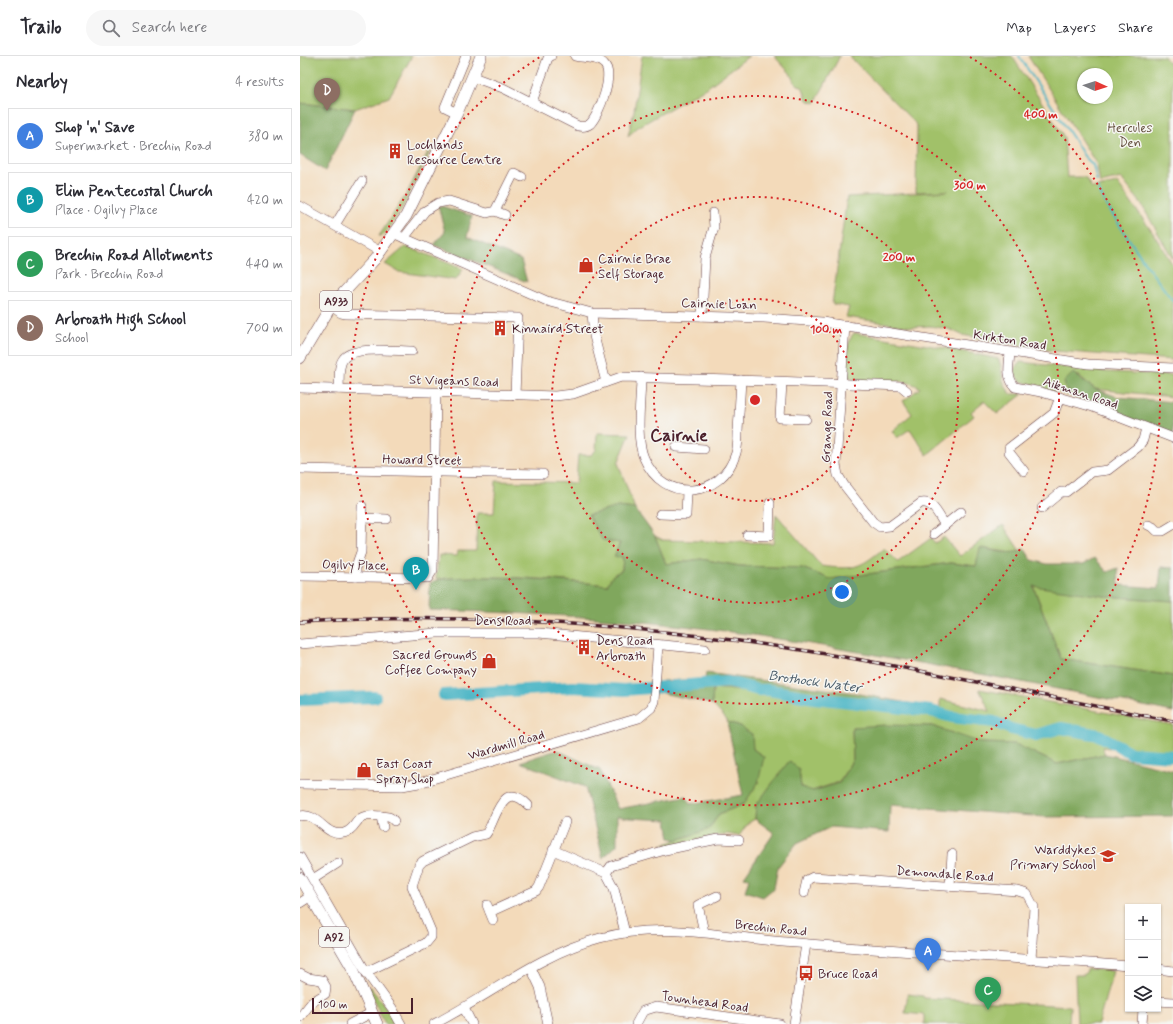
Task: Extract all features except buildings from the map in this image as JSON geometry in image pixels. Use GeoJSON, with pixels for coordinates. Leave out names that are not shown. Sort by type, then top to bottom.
{"type":"FeatureCollection","features":[{"type":"Feature","properties":{"kind":"main road","name":"A933"},"geometry":{"type":"LineString","coordinates":[[300,358],[331,306],[364,273],[381,252],[399,236],[458,113],[481,56]]}},
{"type":"Feature","properties":{"kind":"main road","name":"A92"},"geometry":{"type":"LineString","coordinates":[[300,878],[353,969],[377,1024]]}},
{"type":"Feature","properties":{"kind":"street"},"geometry":{"type":"LineString","coordinates":[[458,113],[445,107],[466,56]]}},
{"type":"Feature","properties":{"kind":"street"},"geometry":{"type":"LineString","coordinates":[[532,102],[548,58],[551,56]]}},
{"type":"Feature","properties":{"kind":"street"},"geometry":{"type":"LineString","coordinates":[[473,77],[503,88],[578,126],[585,127],[590,124],[602,103],[609,74],[606,65],[600,60],[575,56]]}},
{"type":"Feature","properties":{"kind":"street"},"geometry":{"type":"LineString","coordinates":[[495,211],[514,173],[522,177]]}},
{"type":"Feature","properties":{"kind":"street"},"geometry":{"type":"LineString","coordinates":[[335,225],[362,181]]}},
{"type":"Feature","properties":{"kind":"street"},"geometry":{"type":"LineString","coordinates":[[399,236],[425,211],[438,203],[449,201],[487,213],[495,211],[505,215]]}},
{"type":"Feature","properties":{"kind":"street"},"geometry":{"type":"LineString","coordinates":[[300,206],[381,252]]}},
{"type":"Feature","properties":{"kind":"street"},"geometry":{"type":"LineString","coordinates":[[702,316],[706,258],[714,227],[713,213]]}},
{"type":"Feature","properties":{"kind":"street","name":"Cairnie Loan"},"geometry":{"type":"LineString","coordinates":[[399,236],[547,301],[592,313],[764,318],[845,326]]}},
{"type":"Feature","properties":{"kind":"street"},"geometry":{"type":"LineString","coordinates":[[331,306],[341,313],[346,314],[518,318],[515,395]]}},
{"type":"Feature","properties":{"kind":"street"},"geometry":{"type":"LineString","coordinates":[[592,313],[594,336],[606,382],[621,377],[641,377],[901,386],[907,391]]}},
{"type":"Feature","properties":{"kind":"street","name":"Kirkton Road"},"geometry":{"type":"LineString","coordinates":[[845,326],[1088,364],[1173,368]]}},
{"type":"Feature","properties":{"kind":"street","name":"Grange Road"},"geometry":{"type":"LineString","coordinates":[[845,326],[840,384],[836,465],[838,474],[844,485],[874,522],[880,527],[890,526],[928,499],[945,525]]}},
{"type":"Feature","properties":{"kind":"street"},"geometry":{"type":"LineString","coordinates":[[339,389],[340,366],[344,358],[354,352],[412,351]]}},
{"type":"Feature","properties":{"kind":"street","name":"Aikman Road"},"geometry":{"type":"LineString","coordinates":[[1010,353],[1008,370],[1010,380],[1015,387],[1060,397],[1092,407],[1173,438]]}},
{"type":"Feature","properties":{"kind":"street"},"geometry":{"type":"LineString","coordinates":[[641,377],[640,443],[643,458],[651,472],[658,480],[672,487],[687,490],[698,490],[710,486],[722,478],[732,464],[737,451],[741,380]]}},
{"type":"Feature","properties":{"kind":"street","name":"St Vigeans Road"},"geometry":{"type":"LineString","coordinates":[[300,388],[555,396],[574,394],[606,382]]}},
{"type":"Feature","properties":{"kind":"street"},"geometry":{"type":"LineString","coordinates":[[775,382],[780,418],[806,419]]}},
{"type":"Feature","properties":{"kind":"street"},"geometry":{"type":"LineString","coordinates":[[434,472],[436,393]]}},
{"type":"Feature","properties":{"kind":"street"},"geometry":{"type":"LineString","coordinates":[[1024,471],[1009,452],[1009,448],[1054,413],[1060,397]]}},
{"type":"Feature","properties":{"kind":"street"},"geometry":{"type":"LineString","coordinates":[[1042,508],[1061,492],[1066,492],[1092,472],[1108,470],[1138,447],[1143,440],[1146,428]]}},
{"type":"Feature","properties":{"kind":"street"},"geometry":{"type":"LineString","coordinates":[[676,447],[704,449]]}},
{"type":"Feature","properties":{"kind":"street","name":"Howard Street"},"geometry":{"type":"LineString","coordinates":[[300,469],[543,474]]}},
{"type":"Feature","properties":{"kind":"street","name":"Ogilvy Place"},"geometry":{"type":"LineString","coordinates":[[300,576],[428,578],[433,570],[434,472]]}},
{"type":"Feature","properties":{"kind":"street"},"geometry":{"type":"LineString","coordinates":[[660,514],[686,515],[687,490]]}},
{"type":"Feature","properties":{"kind":"street"},"geometry":{"type":"LineString","coordinates":[[747,535],[769,536],[770,503]]}},
{"type":"Feature","properties":{"kind":"street"},"geometry":{"type":"LineString","coordinates":[[356,577],[356,566],[361,552],[362,506]]}},
{"type":"Feature","properties":{"kind":"street"},"geometry":{"type":"LineString","coordinates":[[934,534],[961,512]]}},
{"type":"Feature","properties":{"kind":"street"},"geometry":{"type":"LineString","coordinates":[[362,518],[386,519]]}},
{"type":"Feature","properties":{"kind":"street"},"geometry":{"type":"LineString","coordinates":[[1148,525],[1157,531],[1163,531],[1173,525]]}},
{"type":"Feature","properties":{"kind":"street","name":"Dens Road"},"geometry":{"type":"LineString","coordinates":[[300,644],[437,633],[485,632],[539,633],[705,649]]}},
{"type":"Feature","properties":{"kind":"street","name":"Wardmill Road"},"geometry":{"type":"LineString","coordinates":[[300,784],[402,786],[420,783],[639,718],[651,708],[655,697],[658,644]]}},
{"type":"Feature","properties":{"kind":"street"},"geometry":{"type":"LineString","coordinates":[[366,972],[426,942],[431,938],[431,931],[412,886],[412,873],[423,861],[472,838],[486,834],[493,823],[499,804],[504,800],[512,797],[517,798],[528,805]]}},
{"type":"Feature","properties":{"kind":"street"},"geometry":{"type":"LineString","coordinates":[[300,816],[318,820],[329,831],[337,833],[344,833],[358,819],[364,816],[381,816],[392,818],[394,821]]}},
{"type":"Feature","properties":{"kind":"street"},"geometry":{"type":"LineString","coordinates":[[381,816],[384,827]]}},
{"type":"Feature","properties":{"kind":"street"},"geometry":{"type":"LineString","coordinates":[[490,912],[536,891],[565,822]]}},
{"type":"Feature","properties":{"kind":"street"},"geometry":{"type":"LineString","coordinates":[[493,823],[502,826]]}},
{"type":"Feature","properties":{"kind":"street"},"geometry":{"type":"LineString","coordinates":[[606,873],[611,866],[665,850],[718,839],[739,840]]}},
{"type":"Feature","properties":{"kind":"street"},"geometry":{"type":"LineString","coordinates":[[553,850],[606,873],[614,888],[625,933]]}},
{"type":"Feature","properties":{"kind":"street"},"geometry":{"type":"LineString","coordinates":[[950,886],[952,854]]}},
{"type":"Feature","properties":{"kind":"street"},"geometry":{"type":"LineString","coordinates":[[300,857],[366,972],[390,1004],[401,1024]]}},
{"type":"Feature","properties":{"kind":"street"},"geometry":{"type":"LineString","coordinates":[[313,879],[338,863]]}},
{"type":"Feature","properties":{"kind":"street","name":"Demondale Road"},"geometry":{"type":"LineString","coordinates":[[804,893],[807,880],[813,877],[1018,891],[1027,894],[1034,907],[1031,960]]}},
{"type":"Feature","properties":{"kind":"street"},"geometry":{"type":"LineString","coordinates":[[300,903],[311,896]]}},
{"type":"Feature","properties":{"kind":"street"},"geometry":{"type":"LineString","coordinates":[[704,932],[698,905],[717,896]]}},
{"type":"Feature","properties":{"kind":"street","name":"Brechin Road"},"geometry":{"type":"LineString","coordinates":[[434,1024],[570,946],[602,937],[625,933],[668,929],[806,944],[1125,966]]}},
{"type":"Feature","properties":{"kind":"street"},"geometry":{"type":"LineString","coordinates":[[794,1024],[806,944]]}},
{"type":"Feature","properties":{"kind":"street"},"geometry":{"type":"LineString","coordinates":[[531,968],[540,987],[548,1024]]}},
{"type":"Feature","properties":{"kind":"street"},"geometry":{"type":"LineString","coordinates":[[1161,969],[1173,970]]}},
{"type":"Feature","properties":{"kind":"street"},"geometry":{"type":"LineString","coordinates":[[300,974],[306,977],[322,980],[326,987],[325,994],[312,1002],[300,1016]]}},
{"type":"Feature","properties":{"kind":"street"},"geometry":{"type":"LineString","coordinates":[[1161,1001],[1173,1002]]}},
{"type":"Feature","properties":{"kind":"street","name":"Townhead Road"},"geometry":{"type":"LineString","coordinates":[[636,1024],[643,1011],[656,1007],[780,1024]]}},
{"type":"Feature","properties":{"kind":"street"},"geometry":{"type":"LineString","coordinates":[[464,1008],[472,1024]]}},
{"type":"Feature","properties":{"kind":"street"},"geometry":{"type":"LineString","coordinates":[[1142,1024],[1143,1012]]}},
{"type":"Feature","properties":{"kind":"street"},"geometry":{"type":"LineString","coordinates":[[350,1024],[371,1013]]}},
{"type":"Feature","properties":{"kind":"green space"},"geometry":{"type":"Polygon","coordinates":[[[300,56],[412,56],[389,97],[355,109],[300,103],[300,56]]]}},
{"type":"Feature","properties":{"kind":"green space"},"geometry":{"type":"Polygon","coordinates":[[[642,56],[749,56],[709,86],[638,127],[628,136],[634,111],[642,56]]]}},
{"type":"Feature","properties":{"kind":"green space"},"geometry":{"type":"Polygon","coordinates":[[[774,56],[840,56],[815,103],[807,100],[803,88],[794,82],[790,73],[774,56]]]}},
{"type":"Feature","properties":{"kind":"green space"},"geometry":{"type":"Polygon","coordinates":[[[849,56],[1012,56],[1064,137],[1067,177],[1085,177],[1092,188],[1117,183],[1153,233],[1173,265],[1173,360],[1055,351],[962,335],[949,329],[930,326],[912,327],[846,317],[849,307],[832,304],[847,197],[948,191],[916,192],[917,129],[915,123],[849,56]]]}},
{"type":"Feature","properties":{"kind":"green space","name":"Hercules Den"},"geometry":{"type":"Polygon","coordinates":[[[1028,56],[1164,56],[1170,65],[1173,65],[1173,259],[1140,202],[1121,178],[1100,183],[1097,165],[1028,56]]]}},
{"type":"Feature","properties":{"kind":"green space"},"geometry":{"type":"Polygon","coordinates":[[[300,103],[355,109],[325,171],[300,155],[300,103]]]}},
{"type":"Feature","properties":{"kind":"green space"},"geometry":{"type":"Polygon","coordinates":[[[430,148],[431,150],[403,206],[384,235],[379,236],[407,193],[430,148]]]}},
{"type":"Feature","properties":{"kind":"green space"},"geometry":{"type":"Polygon","coordinates":[[[438,205],[472,216],[467,237],[521,260],[527,282],[434,245],[445,232],[438,205]]]}},
{"type":"Feature","properties":{"kind":"green space"},"geometry":{"type":"Polygon","coordinates":[[[405,247],[463,269],[456,280],[399,272],[385,264],[405,247]]]}},
{"type":"Feature","properties":{"kind":"green space"},"geometry":{"type":"Polygon","coordinates":[[[854,333],[951,349],[998,359],[1004,384],[1007,389],[1011,394],[1023,394],[997,414],[984,401],[971,412],[974,416],[927,455],[910,429],[897,438],[892,431],[912,414],[903,401],[920,388],[904,382],[866,382],[857,381],[849,377],[846,362],[849,341],[854,333]]]}},
{"type":"Feature","properties":{"kind":"green space"},"geometry":{"type":"Polygon","coordinates":[[[1020,362],[1108,372],[1173,375],[1173,397],[1095,389],[1078,375],[1087,399],[1085,401],[1055,391],[1038,388],[1038,385],[1022,382],[1017,378],[1014,370],[1020,362]]]}},
{"type":"Feature","properties":{"kind":"green space"},"geometry":{"type":"Polygon","coordinates":[[[1073,373],[1095,389],[1118,397],[1173,402],[1173,435],[1085,401],[1087,399],[1066,390],[1064,382],[1073,373]]]}},
{"type":"Feature","properties":{"kind":"green space"},"geometry":{"type":"Polygon","coordinates":[[[597,433],[630,434],[618,463],[635,509],[618,507],[620,542],[614,557],[623,557],[622,570],[613,575],[607,585],[500,577],[436,579],[439,555],[457,556],[458,551],[476,551],[477,513],[494,513],[496,481],[576,483],[578,455],[591,455],[596,450],[597,433]]]}},
{"type":"Feature","properties":{"kind":"green space"},"geometry":{"type":"Polygon","coordinates":[[[618,507],[635,509],[655,536],[666,564],[701,559],[740,566],[802,568],[830,579],[951,563],[976,566],[980,548],[1014,552],[1020,551],[1024,548],[1032,560],[1047,564],[1083,564],[1095,558],[1107,572],[1118,568],[1119,585],[1159,588],[1161,567],[1173,568],[1173,601],[1104,596],[1033,586],[1061,659],[1173,676],[1173,712],[911,661],[713,629],[591,618],[429,610],[430,583],[442,579],[487,577],[607,585],[613,575],[622,570],[623,557],[614,557],[620,543],[602,540],[588,515],[618,507]]]}},
{"type":"Feature","properties":{"kind":"green space"},"geometry":{"type":"Polygon","coordinates":[[[776,514],[821,566],[848,568],[862,564],[884,548],[898,562],[931,538],[935,543],[944,537],[960,556],[1003,525],[1020,551],[1012,553],[981,548],[976,566],[951,563],[830,579],[802,568],[740,566],[701,559],[666,564],[655,536],[663,540],[773,543],[776,514]]]}},
{"type":"Feature","properties":{"kind":"green space"},"geometry":{"type":"Polygon","coordinates":[[[1033,585],[1104,596],[1173,601],[1173,676],[1061,659],[1033,585]]]}},
{"type":"Feature","properties":{"kind":"green space"},"geometry":{"type":"Polygon","coordinates":[[[706,673],[855,693],[918,705],[922,714],[768,693],[713,688],[712,704],[663,693],[662,681],[705,679],[706,673]]]}},
{"type":"Feature","properties":{"kind":"green space"},"geometry":{"type":"Polygon","coordinates":[[[713,688],[768,693],[922,714],[918,705],[940,709],[940,699],[990,711],[979,689],[1173,725],[1173,753],[1132,751],[1102,747],[1105,754],[1057,764],[1015,744],[981,743],[932,726],[852,727],[853,759],[839,782],[812,791],[801,787],[799,769],[756,805],[755,819],[748,823],[739,836],[727,834],[679,844],[661,845],[709,829],[719,814],[744,804],[764,757],[753,749],[738,725],[727,722],[712,704],[713,688]]]}},
{"type":"Feature","properties":{"kind":"green space"},"geometry":{"type":"Polygon","coordinates":[[[727,722],[738,725],[752,734],[753,749],[764,757],[758,783],[744,804],[719,814],[709,829],[677,840],[670,838],[667,820],[617,816],[617,845],[603,858],[585,787],[520,762],[557,750],[600,770],[618,809],[686,796],[690,804],[743,795],[727,722]]]}},
{"type":"Feature","properties":{"kind":"green space"},"geometry":{"type":"Polygon","coordinates":[[[886,725],[932,726],[981,743],[1015,744],[1057,764],[1105,754],[1173,770],[1173,816],[1045,817],[890,805],[889,832],[831,827],[797,843],[778,867],[774,888],[763,897],[745,891],[749,878],[744,877],[774,833],[755,819],[756,805],[789,761],[799,769],[801,787],[813,791],[839,783],[853,759],[852,727],[886,725]]]}},
{"type":"Feature","properties":{"kind":"green space"},"geometry":{"type":"Polygon","coordinates":[[[1088,969],[1113,971],[1098,1024],[1077,1024],[1075,975],[1084,975],[1088,969]]]}},
{"type":"Feature","properties":{"kind":"green space"},"geometry":{"type":"Polygon","coordinates":[[[370,987],[389,1011],[395,1024],[385,1024],[368,988],[370,987]]]}},
{"type":"Feature","properties":{"kind":"green space"},"geometry":{"type":"Polygon","coordinates":[[[908,994],[923,996],[924,998],[1070,1006],[1069,1024],[924,1024],[924,1015],[905,1013],[908,994]]]}},
{"type":"Feature","properties":{"kind":"waterway"},"geometry":{"type":"LineString","coordinates":[[1019,56],[1084,156],[1093,165],[1097,181]]}},
{"type":"Feature","properties":{"kind":"waterway"},"geometry":{"type":"LineString","coordinates":[[1098,188],[1104,202],[1149,269],[1173,301]]}},
{"type":"Feature","properties":{"kind":"waterway","name":"Brothock Water"},"geometry":{"type":"LineString","coordinates":[[444,695],[573,687],[624,690],[728,682],[758,690],[769,690],[814,698],[931,711],[952,717],[994,722],[1011,729],[1036,735],[1061,728],[1099,735],[1131,753],[1173,756]]}},
{"type":"Feature","properties":{"kind":"waterway","name":"Brothock Water"},"geometry":{"type":"LineString","coordinates":[[300,700],[375,697]]}},
{"type":"Feature","properties":{"kind":"railway"},"geometry":{"type":"LineString","coordinates":[[300,622],[370,619],[509,620],[648,630],[718,638],[856,659],[1173,721]]}},
{"type":"Feature","properties":{"kind":"place","name":"Arbroath High School"},"geometry":{"type":"Point","coordinates":[327,111]}},
{"type":"Feature","properties":{"kind":"place","name":"Lochlands Resource Centre"},"geometry":{"type":"Point","coordinates":[395,151]}},
{"type":"Feature","properties":{"kind":"place","name":"Cairnie Brae Self Storage"},"geometry":{"type":"Point","coordinates":[586,265]}},
{"type":"Feature","properties":{"kind":"place","name":"Kinnaird Street"},"geometry":{"type":"Point","coordinates":[500,328]}},
{"type":"Feature","properties":{"kind":"place","name":"Elim Pentecostal Church"},"geometry":{"type":"Point","coordinates":[416,590]}},
{"type":"Feature","properties":{"kind":"place","name":"Dens Road Arbroath"},"geometry":{"type":"Point","coordinates":[584,647]}},
{"type":"Feature","properties":{"kind":"place","name":"Sacred Grounds Coffee Company"},"geometry":{"type":"Point","coordinates":[489,661]}},
{"type":"Feature","properties":{"kind":"place","name":"East Coast Spray Shop"},"geometry":{"type":"Point","coordinates":[364,770]}},
{"type":"Feature","properties":{"kind":"place","name":"Warddykes Primary School"},"geometry":{"type":"Point","coordinates":[1108,856]}},
{"type":"Feature","properties":{"kind":"place","name":"Shop 'n' Save"},"geometry":{"type":"Point","coordinates":[928,971]}},
{"type":"Feature","properties":{"kind":"place","name":"Bruce Road"},"geometry":{"type":"Point","coordinates":[806,973]}},
{"type":"Feature","properties":{"kind":"place","name":"Brechin Road Allotments"},"geometry":{"type":"Point","coordinates":[988,1010]}},
{"type":"Feature","properties":{"kind":"district","name":"Cairnie"},"geometry":{"type":"Point","coordinates":[679,435]}}]}
